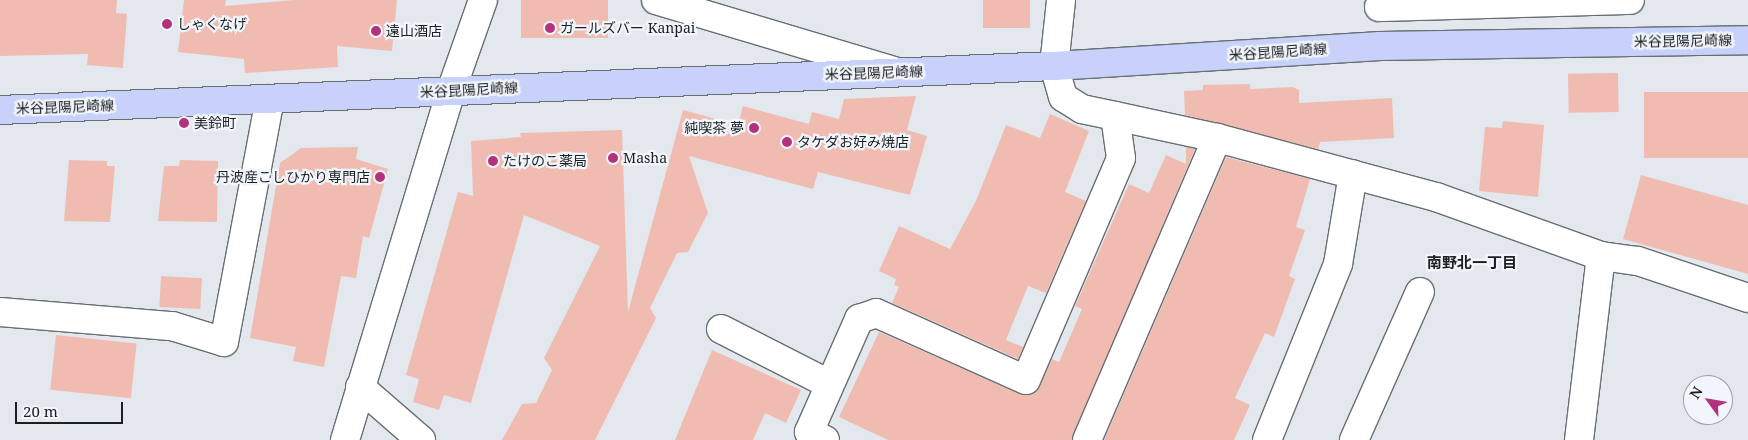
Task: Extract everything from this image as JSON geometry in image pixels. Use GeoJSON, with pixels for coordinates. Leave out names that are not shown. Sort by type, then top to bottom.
{"type":"FeatureCollection","features":[{"type":"Feature","properties":{"kind":"main road","name":"米谷昆陽尼崎線"},"geometry":{"type":"LineString","coordinates":[[0,110],[894,71],[1054,66],[1380,46],[1748,40]]}},
{"type":"Feature","properties":{"kind":"street"},"geometry":{"type":"LineString","coordinates":[[345,440],[451,91],[483,0]]}},
{"type":"Feature","properties":{"kind":"street"},"geometry":{"type":"LineString","coordinates":[[656,0],[894,71]]}},
{"type":"Feature","properties":{"kind":"street"},"geometry":{"type":"LineString","coordinates":[[1061,0],[1054,66],[1063,97],[1082,109],[1217,138],[1353,174],[1483,211],[1602,256],[1638,261],[1748,298]]}},
{"type":"Feature","properties":{"kind":"street"},"geometry":{"type":"LineString","coordinates":[[1380,46],[1378,4],[1630,0]]}},
{"type":"Feature","properties":{"kind":"street"},"geometry":{"type":"LineString","coordinates":[[1558,2],[1562,44]]}},
{"type":"Feature","properties":{"kind":"street"},"geometry":{"type":"LineString","coordinates":[[0,312],[172,326],[224,342],[270,99]]}},
{"type":"Feature","properties":{"kind":"street"},"geometry":{"type":"LineString","coordinates":[[825,440],[809,432],[859,319],[876,313],[1026,380],[1121,158],[1115,116]]}},
{"type":"Feature","properties":{"kind":"street"},"geometry":{"type":"LineString","coordinates":[[1087,440],[1217,138]]}},
{"type":"Feature","properties":{"kind":"street"},"geometry":{"type":"LineString","coordinates":[[1267,440],[1338,264],[1353,174]]}},
{"type":"Feature","properties":{"kind":"street"},"geometry":{"type":"LineString","coordinates":[[1579,440],[1602,256]]}},
{"type":"Feature","properties":{"kind":"street"},"geometry":{"type":"LineString","coordinates":[[1354,440],[1420,292]]}},
{"type":"Feature","properties":{"kind":"street"},"geometry":{"type":"LineString","coordinates":[[721,329],[829,384]]}},
{"type":"Feature","properties":{"kind":"street"},"geometry":{"type":"LineString","coordinates":[[360,387],[421,440]]}},
{"type":"Feature","properties":{"kind":"building"},"geometry":{"type":"Polygon","coordinates":[[[0,0],[117,0],[116,13],[127,14],[123,68],[87,65],[88,54],[0,56],[0,0]]]}},
{"type":"Feature","properties":{"kind":"building"},"geometry":{"type":"Polygon","coordinates":[[[184,0],[226,0],[225,6],[294,0],[397,0],[392,51],[337,46],[338,67],[245,73],[244,59],[178,52],[184,0]]]}},
{"type":"Feature","properties":{"kind":"building"},"geometry":{"type":"Polygon","coordinates":[[[521,0],[608,0],[608,38],[521,38],[521,0]]]}},
{"type":"Feature","properties":{"kind":"building"},"geometry":{"type":"Polygon","coordinates":[[[983,0],[1030,0],[1030,28],[983,28],[983,0]]]}},
{"type":"Feature","properties":{"kind":"building"},"geometry":{"type":"Polygon","coordinates":[[[1618,73],[1619,112],[1569,113],[1568,74],[1618,73]]]}},
{"type":"Feature","properties":{"kind":"building"},"geometry":{"type":"Polygon","coordinates":[[[1250,84],[1250,89],[1293,87],[1299,90],[1299,103],[1392,98],[1394,138],[1320,142],[1318,149],[1185,115],[1184,91],[1203,90],[1203,85],[1250,84]]]}},
{"type":"Feature","properties":{"kind":"building"},"geometry":{"type":"Polygon","coordinates":[[[1644,92],[1748,92],[1748,158],[1644,158],[1644,92]]]}},
{"type":"Feature","properties":{"kind":"building"},"geometry":{"type":"Polygon","coordinates":[[[916,96],[907,130],[927,136],[910,195],[818,172],[813,189],[689,156],[708,213],[688,252],[677,253],[650,308],[656,318],[595,440],[502,440],[522,404],[536,403],[552,370],[544,358],[600,246],[524,215],[471,403],[444,395],[439,410],[413,402],[419,379],[406,375],[458,192],[473,196],[471,141],[521,137],[520,133],[622,130],[628,312],[683,110],[738,125],[743,106],[809,124],[812,112],[839,119],[844,99],[916,96]]]}},
{"type":"Feature","properties":{"kind":"building"},"geometry":{"type":"Polygon","coordinates":[[[1050,114],[1089,131],[1065,192],[1086,201],[1046,293],[1028,286],[1006,340],[1023,347],[1018,359],[892,303],[899,287],[894,285],[896,279],[879,271],[899,226],[950,249],[976,201],[1006,125],[1040,138],[1050,114]]]}},
{"type":"Feature","properties":{"kind":"building"},"geometry":{"type":"Polygon","coordinates":[[[1503,121],[1544,125],[1538,197],[1479,191],[1485,127],[1502,128],[1503,121]]]}},
{"type":"Feature","properties":{"kind":"building"},"geometry":{"type":"Polygon","coordinates":[[[358,147],[356,159],[388,169],[369,238],[363,236],[356,278],[341,276],[324,367],[293,361],[296,347],[250,338],[280,163],[301,148],[358,147]]]}},
{"type":"Feature","properties":{"kind":"building"},"geometry":{"type":"Polygon","coordinates":[[[1186,147],[1195,149],[1072,440],[888,440],[839,417],[879,332],[1020,394],[1036,392],[1052,359],[1059,362],[1082,309],[1075,306],[1129,184],[1149,193],[1166,155],[1186,164],[1186,147]]]}},
{"type":"Feature","properties":{"kind":"building"},"geometry":{"type":"Polygon","coordinates":[[[1226,157],[1310,179],[1296,227],[1305,230],[1289,276],[1295,279],[1274,337],[1265,333],[1235,398],[1250,405],[1234,440],[1104,440],[1226,157]]]}},
{"type":"Feature","properties":{"kind":"building"},"geometry":{"type":"Polygon","coordinates":[[[69,160],[107,161],[107,166],[115,166],[110,222],[64,221],[69,160]]]}},
{"type":"Feature","properties":{"kind":"building"},"geometry":{"type":"Polygon","coordinates":[[[180,160],[218,161],[217,222],[158,221],[164,166],[179,166],[180,160]]]}},
{"type":"Feature","properties":{"kind":"building"},"geometry":{"type":"Polygon","coordinates":[[[1641,175],[1748,205],[1748,274],[1623,239],[1641,175]]]}},
{"type":"Feature","properties":{"kind":"building"},"geometry":{"type":"Polygon","coordinates":[[[161,276],[202,278],[200,309],[159,307],[161,276]]]}},
{"type":"Feature","properties":{"kind":"building"},"geometry":{"type":"Polygon","coordinates":[[[56,335],[137,343],[131,398],[50,390],[56,335]]]}},
{"type":"Feature","properties":{"kind":"building"},"geometry":{"type":"Polygon","coordinates":[[[712,350],[801,390],[786,423],[765,413],[753,440],[675,440],[712,350]]]}},
{"type":"Feature","properties":{"kind":"place","name":"しゃくなげ"},"geometry":{"type":"Point","coordinates":[167,24]}},
{"type":"Feature","properties":{"kind":"place","name":"ガールズバー Kanpai"},"geometry":{"type":"Point","coordinates":[550,28]}},
{"type":"Feature","properties":{"kind":"place","name":"遠山酒店"},"geometry":{"type":"Point","coordinates":[376,31]}},
{"type":"Feature","properties":{"kind":"place","name":"美鈴町"},"geometry":{"type":"Point","coordinates":[184,123]}},
{"type":"Feature","properties":{"kind":"place","name":"純喫茶 夢"},"geometry":{"type":"Point","coordinates":[754,128]}},
{"type":"Feature","properties":{"kind":"place","name":"タケダお好み焼店"},"geometry":{"type":"Point","coordinates":[787,142]}},
{"type":"Feature","properties":{"kind":"place","name":"Masha"},"geometry":{"type":"Point","coordinates":[613,158]}},
{"type":"Feature","properties":{"kind":"place","name":"たけのこ薬局"},"geometry":{"type":"Point","coordinates":[493,161]}},
{"type":"Feature","properties":{"kind":"place","name":"丹波産こしひかり専門店"},"geometry":{"type":"Point","coordinates":[380,177]}},
{"type":"Feature","properties":{"kind":"district","name":"南野北一丁目"},"geometry":{"type":"Point","coordinates":[1472,263]}}]}
